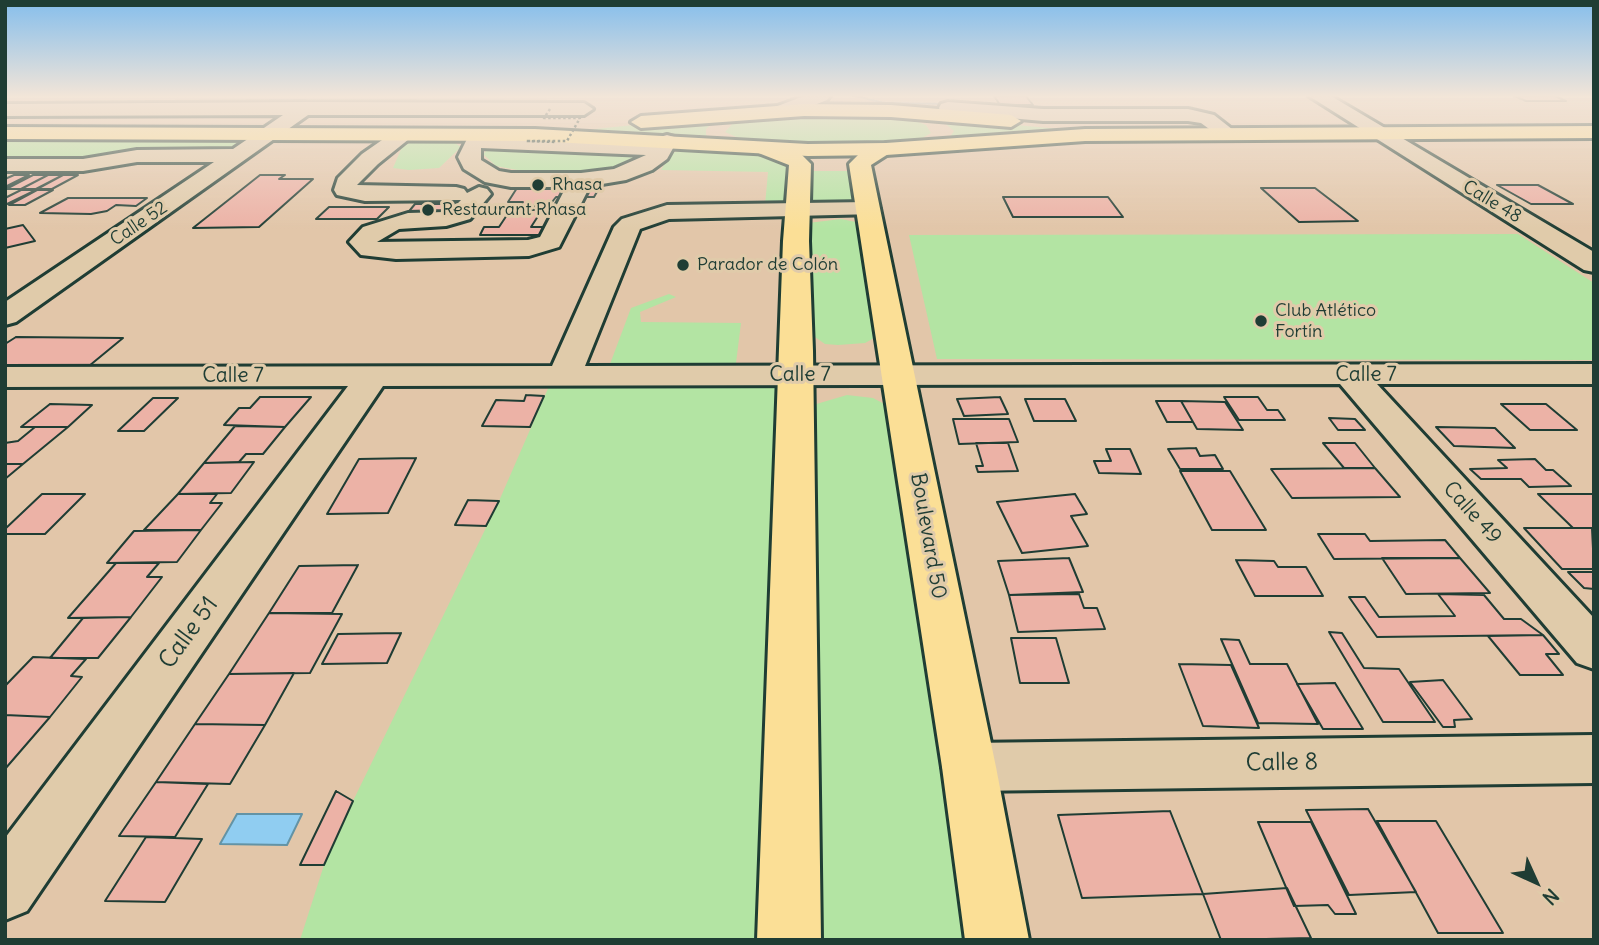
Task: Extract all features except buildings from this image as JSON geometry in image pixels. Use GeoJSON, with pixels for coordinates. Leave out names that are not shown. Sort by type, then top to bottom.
{"type":"FeatureCollection","features":[{"type":"Feature","properties":{"kind":"main road"},"geometry":{"type":"LineString","coordinates":[[732,140],[798,161],[789,940]]}},
{"type":"Feature","properties":{"kind":"main road"},"geometry":{"type":"LineString","coordinates":[[665,145],[755,148],[846,140]]}},
{"type":"Feature","properties":{"kind":"main road","name":"Boulevard 50"},"geometry":{"type":"LineString","coordinates":[[888,140],[861,160],[970,767],[997,940]]}},
{"type":"Feature","properties":{"kind":"street","name":"Calle 52"},"geometry":{"type":"LineString","coordinates":[[5,316],[262,140]]}},
{"type":"Feature","properties":{"kind":"street"},"geometry":{"type":"LineString","coordinates":[[395,140],[370,159],[346,183],[345,190],[365,194],[486,185],[511,180],[581,180],[618,175],[644,165],[660,155],[665,145],[511,140]]}},
{"type":"Feature","properties":{"kind":"street"},"geometry":{"type":"LineString","coordinates":[[477,140],[469,157],[486,185]]}},
{"type":"Feature","properties":{"kind":"street","name":"Calle 48"},"geometry":{"type":"LineString","coordinates":[[1388,140],[1594,264]]}},
{"type":"Feature","properties":{"kind":"street"},"geometry":{"type":"LineString","coordinates":[[5,165],[83,165],[137,156],[240,155]]}},
{"type":"Feature","properties":{"kind":"street"},"geometry":{"type":"LineString","coordinates":[[486,185],[461,214],[446,219],[408,220],[391,224],[372,232],[362,242],[370,249],[396,251],[529,248],[550,242],[581,180]]}},
{"type":"Feature","properties":{"kind":"street"},"geometry":{"type":"LineString","coordinates":[[565,376],[627,227],[631,224],[667,212],[868,209]]}},
{"type":"Feature","properties":{"kind":"street"},"geometry":{"type":"LineString","coordinates":[[19,279],[60,279]]}},
{"type":"Feature","properties":{"kind":"street","name":"Calle 7"},"geometry":{"type":"LineString","coordinates":[[20,377],[1594,374]]}},
{"type":"Feature","properties":{"kind":"street","name":"Calle 51"},"geometry":{"type":"LineString","coordinates":[[5,889],[373,376]]}},
{"type":"Feature","properties":{"kind":"street","name":"Calle 49"},"geometry":{"type":"LineString","coordinates":[[1351,376],[1594,650]]}},
{"type":"Feature","properties":{"kind":"street"},"geometry":{"type":"LineString","coordinates":[[5,400],[20,377]]}},
{"type":"Feature","properties":{"kind":"street","name":"Calle 8"},"geometry":{"type":"LineString","coordinates":[[970,767],[1594,759]]}},
{"type":"Feature","properties":{"kind":"path"},"geometry":{"type":"LineString","coordinates":[[556,142],[526,141],[567,140]]}},
{"type":"Feature","properties":{"kind":"green space"},"geometry":{"type":"Polygon","coordinates":[[[5,140],[262,140],[240,155],[5,165],[5,140]]]}},
{"type":"Feature","properties":{"kind":"green space"},"geometry":{"type":"Polygon","coordinates":[[[678,140],[714,140],[718,143],[678,140]]]}},
{"type":"Feature","properties":{"kind":"green space"},"geometry":{"type":"Polygon","coordinates":[[[744,140],[919,140],[907,143],[830,146],[744,140]]]}},
{"type":"Feature","properties":{"kind":"green space"},"geometry":{"type":"Polygon","coordinates":[[[409,143],[455,143],[461,147],[439,168],[393,168],[402,147],[409,143]]]}},
{"type":"Feature","properties":{"kind":"green space"},"geometry":{"type":"Polygon","coordinates":[[[489,148],[653,148],[637,162],[599,170],[528,172],[496,166],[483,154],[489,148]]]}},
{"type":"Feature","properties":{"kind":"green space"},"geometry":{"type":"Polygon","coordinates":[[[685,150],[757,153],[792,162],[788,201],[779,205],[615,225],[623,221],[765,205],[768,172],[661,170],[671,153],[685,150]]]}},
{"type":"Feature","properties":{"kind":"green space"},"geometry":{"type":"Polygon","coordinates":[[[807,171],[855,171],[856,199],[843,203],[810,201],[807,197],[807,171]]]}},
{"type":"Feature","properties":{"kind":"green space"},"geometry":{"type":"Polygon","coordinates":[[[841,219],[861,223],[878,336],[865,343],[825,344],[812,335],[808,223],[841,219]]]}},
{"type":"Feature","properties":{"kind":"green space","name":"Club Atlético Fortín"},"geometry":{"type":"Polygon","coordinates":[[[1518,234],[1594,283],[1594,360],[937,359],[909,235],[1518,234]]]}},
{"type":"Feature","properties":{"kind":"green space"},"geometry":{"type":"Polygon","coordinates":[[[669,294],[676,297],[640,312],[641,322],[741,323],[736,363],[610,364],[631,308],[669,294]]]}},
{"type":"Feature","properties":{"kind":"green space"},"geometry":{"type":"Polygon","coordinates":[[[550,384],[780,385],[773,940],[300,940],[324,865],[499,501],[550,384]]]}},
{"type":"Feature","properties":{"kind":"green space"},"geometry":{"type":"Polygon","coordinates":[[[847,395],[873,398],[892,408],[966,940],[814,940],[813,405],[847,395]]]}},
{"type":"Feature","properties":{"kind":"water"},"geometry":{"type":"Polygon","coordinates":[[[237,814],[302,814],[287,845],[220,844],[237,814]]]}},
{"type":"Feature","properties":{"kind":"place","name":"Rhasa"},"geometry":{"type":"Point","coordinates":[538,185]}},
{"type":"Feature","properties":{"kind":"place","name":"Restaurant Rhasa"},"geometry":{"type":"Point","coordinates":[428,210]}},
{"type":"Feature","properties":{"kind":"place","name":"Parador de Colón"},"geometry":{"type":"Point","coordinates":[683,265]}},
{"type":"Feature","properties":{"kind":"place","name":"Club Atlético Fortín"},"geometry":{"type":"Point","coordinates":[1261,321]}}]}
